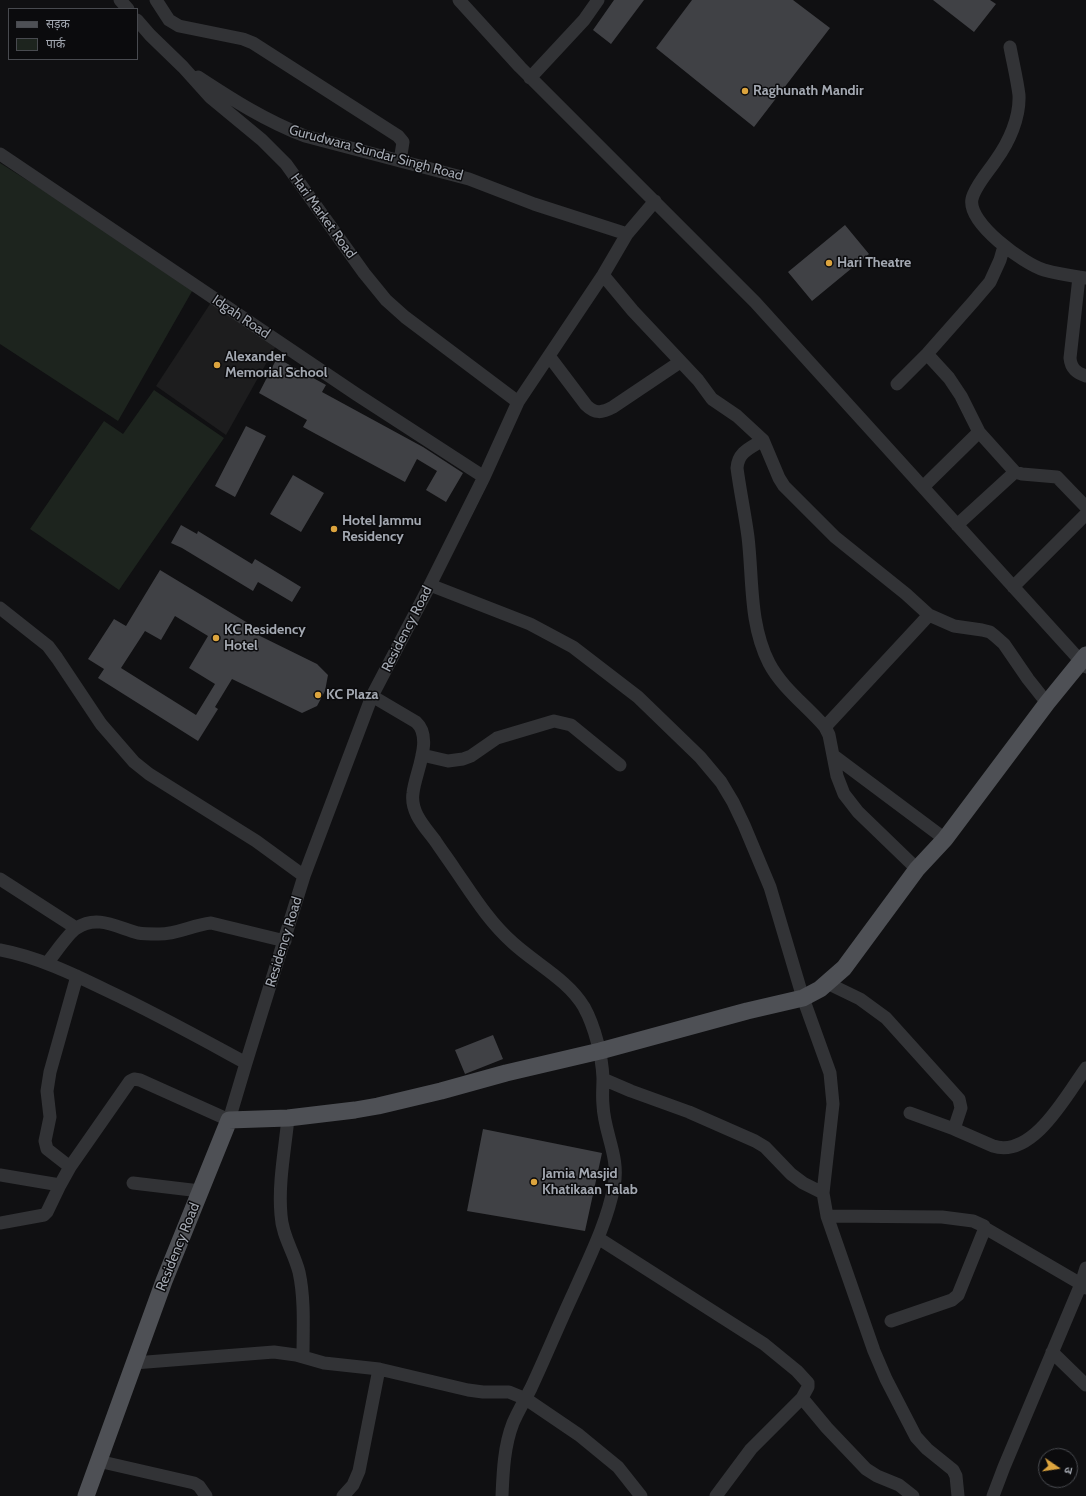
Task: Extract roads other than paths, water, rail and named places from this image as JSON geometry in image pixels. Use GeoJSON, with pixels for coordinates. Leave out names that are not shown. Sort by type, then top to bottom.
{"type":"FeatureCollection","features":[{"type":"Feature","properties":{"kind":"main road"},"geometry":{"type":"LineString","coordinates":[[229,1120],[288,1118],[378,1106],[442,1091],[506,1073],[600,1051],[747,1011],[803,998],[820,989],[844,968],[917,869],[945,839],[1047,703],[1084,661]]}},
{"type":"Feature","properties":{"kind":"main road","name":"Residency Road"},"geometry":{"type":"LineString","coordinates":[[86,1496],[164,1281],[229,1120]]}},
{"type":"Feature","properties":{"kind":"street"},"geometry":{"type":"LineString","coordinates":[[120,0],[127,8]]}},
{"type":"Feature","properties":{"kind":"street"},"geometry":{"type":"LineString","coordinates":[[156,0],[169,20],[179,26],[243,39],[253,43],[398,136],[403,142],[400,160]]}},
{"type":"Feature","properties":{"kind":"street"},"geometry":{"type":"LineString","coordinates":[[458,0],[530,78],[756,302],[1013,587],[1084,661]]}},
{"type":"Feature","properties":{"kind":"street"},"geometry":{"type":"LineString","coordinates":[[530,78],[584,20],[598,0]]}},
{"type":"Feature","properties":{"kind":"street","name":"Hari Market Road"},"geometry":{"type":"LineString","coordinates":[[138,21],[210,97],[262,140],[286,164],[364,273],[386,300],[405,317],[518,402]]}},
{"type":"Feature","properties":{"kind":"street"},"geometry":{"type":"LineString","coordinates":[[1010,47],[1019,95],[1015,121],[1001,153],[976,190],[972,202],[976,214],[990,234],[1031,265],[1044,270],[1083,278],[1070,365],[1074,370],[1086,376]]}},
{"type":"Feature","properties":{"kind":"street","name":"Gurudwara Sundar Singh Road"},"geometry":{"type":"LineString","coordinates":[[183,67],[251,112],[282,127],[306,136],[469,179],[534,204],[627,234]]}},
{"type":"Feature","properties":{"kind":"street","name":"Idgah Road"},"geometry":{"type":"LineString","coordinates":[[0,154],[356,394],[484,477]]}},
{"type":"Feature","properties":{"kind":"street","name":"Residency Road"},"geometry":{"type":"LineString","coordinates":[[229,1120],[304,876],[372,696],[484,477],[518,402],[603,275],[627,234],[654,201]]}},
{"type":"Feature","properties":{"kind":"street"},"geometry":{"type":"LineString","coordinates":[[897,384],[927,354],[990,282],[995,273],[1004,246]]}},
{"type":"Feature","properties":{"kind":"street"},"geometry":{"type":"LineString","coordinates":[[603,275],[633,311],[698,380],[712,399],[737,416],[763,440],[779,478],[784,486],[835,537],[930,615],[954,626],[982,630],[990,632],[996,636],[1013,655],[1028,679],[1047,703]]}},
{"type":"Feature","properties":{"kind":"street"},"geometry":{"type":"LineString","coordinates":[[927,354],[949,378],[961,396],[979,432],[1015,472],[1057,477],[1086,507]]}},
{"type":"Feature","properties":{"kind":"street"},"geometry":{"type":"LineString","coordinates":[[549,356],[586,405],[591,410],[598,412],[605,411],[613,407],[680,362]]}},
{"type":"Feature","properties":{"kind":"street"},"geometry":{"type":"LineString","coordinates":[[923,487],[979,432]]}},
{"type":"Feature","properties":{"kind":"street"},"geometry":{"type":"LineString","coordinates":[[763,440],[739,457],[737,468],[748,539],[751,589],[760,639],[769,662],[780,680],[825,727],[829,735],[837,776],[844,794],[858,812],[917,869]]}},
{"type":"Feature","properties":{"kind":"street"},"geometry":{"type":"LineString","coordinates":[[957,525],[1015,472]]}},
{"type":"Feature","properties":{"kind":"street"},"geometry":{"type":"LineString","coordinates":[[1013,587],[1086,514]]}},
{"type":"Feature","properties":{"kind":"street"},"geometry":{"type":"LineString","coordinates":[[430,585],[530,624],[574,647],[638,697],[700,757],[720,782],[733,802],[770,887],[803,998],[830,1073],[833,1104],[823,1192],[827,1216],[874,1351],[886,1379],[916,1437],[927,1449],[952,1470],[956,1476],[958,1496]]}},
{"type":"Feature","properties":{"kind":"street"},"geometry":{"type":"LineString","coordinates":[[0,608],[48,646],[101,724],[134,762],[149,774],[256,841],[304,876]]}},
{"type":"Feature","properties":{"kind":"street"},"geometry":{"type":"LineString","coordinates":[[825,727],[930,615]]}},
{"type":"Feature","properties":{"kind":"street"},"geometry":{"type":"LineString","coordinates":[[372,696],[421,726],[424,739],[422,755],[412,794],[415,811],[423,826],[436,841],[479,904],[496,926],[513,943],[562,982],[575,995],[587,1013],[600,1051],[603,1078],[604,1125],[613,1148],[616,1167],[614,1184],[608,1210],[598,1238],[526,1399],[514,1422],[506,1451],[502,1496]]}},
{"type":"Feature","properties":{"kind":"street"},"geometry":{"type":"LineString","coordinates":[[422,755],[448,760],[463,759],[471,756],[498,738],[554,721],[571,725],[620,765]]}},
{"type":"Feature","properties":{"kind":"street"},"geometry":{"type":"LineString","coordinates":[[834,756],[945,839]]}},
{"type":"Feature","properties":{"kind":"street"},"geometry":{"type":"LineString","coordinates":[[0,879],[76,928]]}},
{"type":"Feature","properties":{"kind":"street"},"geometry":{"type":"LineString","coordinates":[[48,963],[76,928],[87,922],[98,921],[140,933],[167,934],[202,924],[211,923],[284,941]]}},
{"type":"Feature","properties":{"kind":"street"},"geometry":{"type":"LineString","coordinates":[[0,950],[22,954],[48,963],[77,976],[155,1013],[246,1063]]}},
{"type":"Feature","properties":{"kind":"street"},"geometry":{"type":"LineString","coordinates":[[70,1167],[46,1149],[44,1140],[50,1117],[47,1091],[50,1072],[77,976]]}},
{"type":"Feature","properties":{"kind":"street"},"geometry":{"type":"LineString","coordinates":[[827,983],[860,999],[886,1018],[961,1102],[961,1108],[954,1128]]}},
{"type":"Feature","properties":{"kind":"street"},"geometry":{"type":"LineString","coordinates":[[910,1113],[954,1128],[993,1146],[999,1148],[1010,1148],[1035,1134],[1050,1119],[1086,1068]]}},
{"type":"Feature","properties":{"kind":"street"},"geometry":{"type":"LineString","coordinates":[[603,1078],[631,1091],[689,1112],[755,1141],[765,1148],[791,1174],[803,1183],[823,1192]]}},
{"type":"Feature","properties":{"kind":"street"},"geometry":{"type":"LineString","coordinates":[[0,1223],[44,1215],[47,1212],[70,1167],[122,1091],[130,1081],[134,1079],[140,1080],[229,1120]]}},
{"type":"Feature","properties":{"kind":"street"},"geometry":{"type":"LineString","coordinates":[[288,1118],[280,1198],[281,1216],[284,1233],[298,1270],[300,1281],[303,1309],[303,1357]]}},
{"type":"Feature","properties":{"kind":"street"},"geometry":{"type":"LineString","coordinates":[[0,1175],[60,1185]]}},
{"type":"Feature","properties":{"kind":"street"},"geometry":{"type":"LineString","coordinates":[[133,1183],[200,1191]]}},
{"type":"Feature","properties":{"kind":"street"},"geometry":{"type":"LineString","coordinates":[[827,1216],[942,1217],[981,1223],[984,1228],[1083,1286]]}},
{"type":"Feature","properties":{"kind":"street"},"geometry":{"type":"LineString","coordinates":[[891,1321],[956,1297],[984,1228]]}},
{"type":"Feature","properties":{"kind":"street"},"geometry":{"type":"LineString","coordinates":[[598,1238],[764,1344],[808,1381],[808,1387],[802,1398],[751,1449],[716,1496]]}},
{"type":"Feature","properties":{"kind":"street"},"geometry":{"type":"LineString","coordinates":[[993,1496],[1052,1352],[1083,1286],[1086,1268]]}},
{"type":"Feature","properties":{"kind":"street"},"geometry":{"type":"LineString","coordinates":[[134,1363],[274,1352],[286,1353],[324,1363],[379,1369],[468,1390],[483,1392],[509,1392],[526,1399],[579,1435],[618,1467],[642,1496]]}},
{"type":"Feature","properties":{"kind":"street"},"geometry":{"type":"LineString","coordinates":[[1052,1352],[1086,1385]]}},
{"type":"Feature","properties":{"kind":"street"},"geometry":{"type":"LineString","coordinates":[[343,1496],[353,1485],[358,1472],[379,1369]]}},
{"type":"Feature","properties":{"kind":"street"},"geometry":{"type":"LineString","coordinates":[[802,1398],[827,1428],[866,1469],[877,1476],[899,1485],[913,1496]]}},
{"type":"Feature","properties":{"kind":"street"},"geometry":{"type":"LineString","coordinates":[[98,1461],[194,1483],[199,1486],[206,1496]]}},
{"type":"Feature","properties":{"kind":"place","name":"Raghunath Mandir"},"geometry":{"type":"Point","coordinates":[745,91]}},
{"type":"Feature","properties":{"kind":"place","name":"Hari Theatre"},"geometry":{"type":"Point","coordinates":[829,263]}},
{"type":"Feature","properties":{"kind":"place","name":"Alexander Memorial School"},"geometry":{"type":"Point","coordinates":[217,365]}},
{"type":"Feature","properties":{"kind":"place","name":"Hotel Jammu Residency"},"geometry":{"type":"Point","coordinates":[334,529]}},
{"type":"Feature","properties":{"kind":"place","name":"KC Residency Hotel"},"geometry":{"type":"Point","coordinates":[216,638]}},
{"type":"Feature","properties":{"kind":"place","name":"KC Plaza"},"geometry":{"type":"Point","coordinates":[318,695]}},
{"type":"Feature","properties":{"kind":"place","name":"Jamia Masjid Khatikaan Talab"},"geometry":{"type":"Point","coordinates":[534,1182]}}]}
